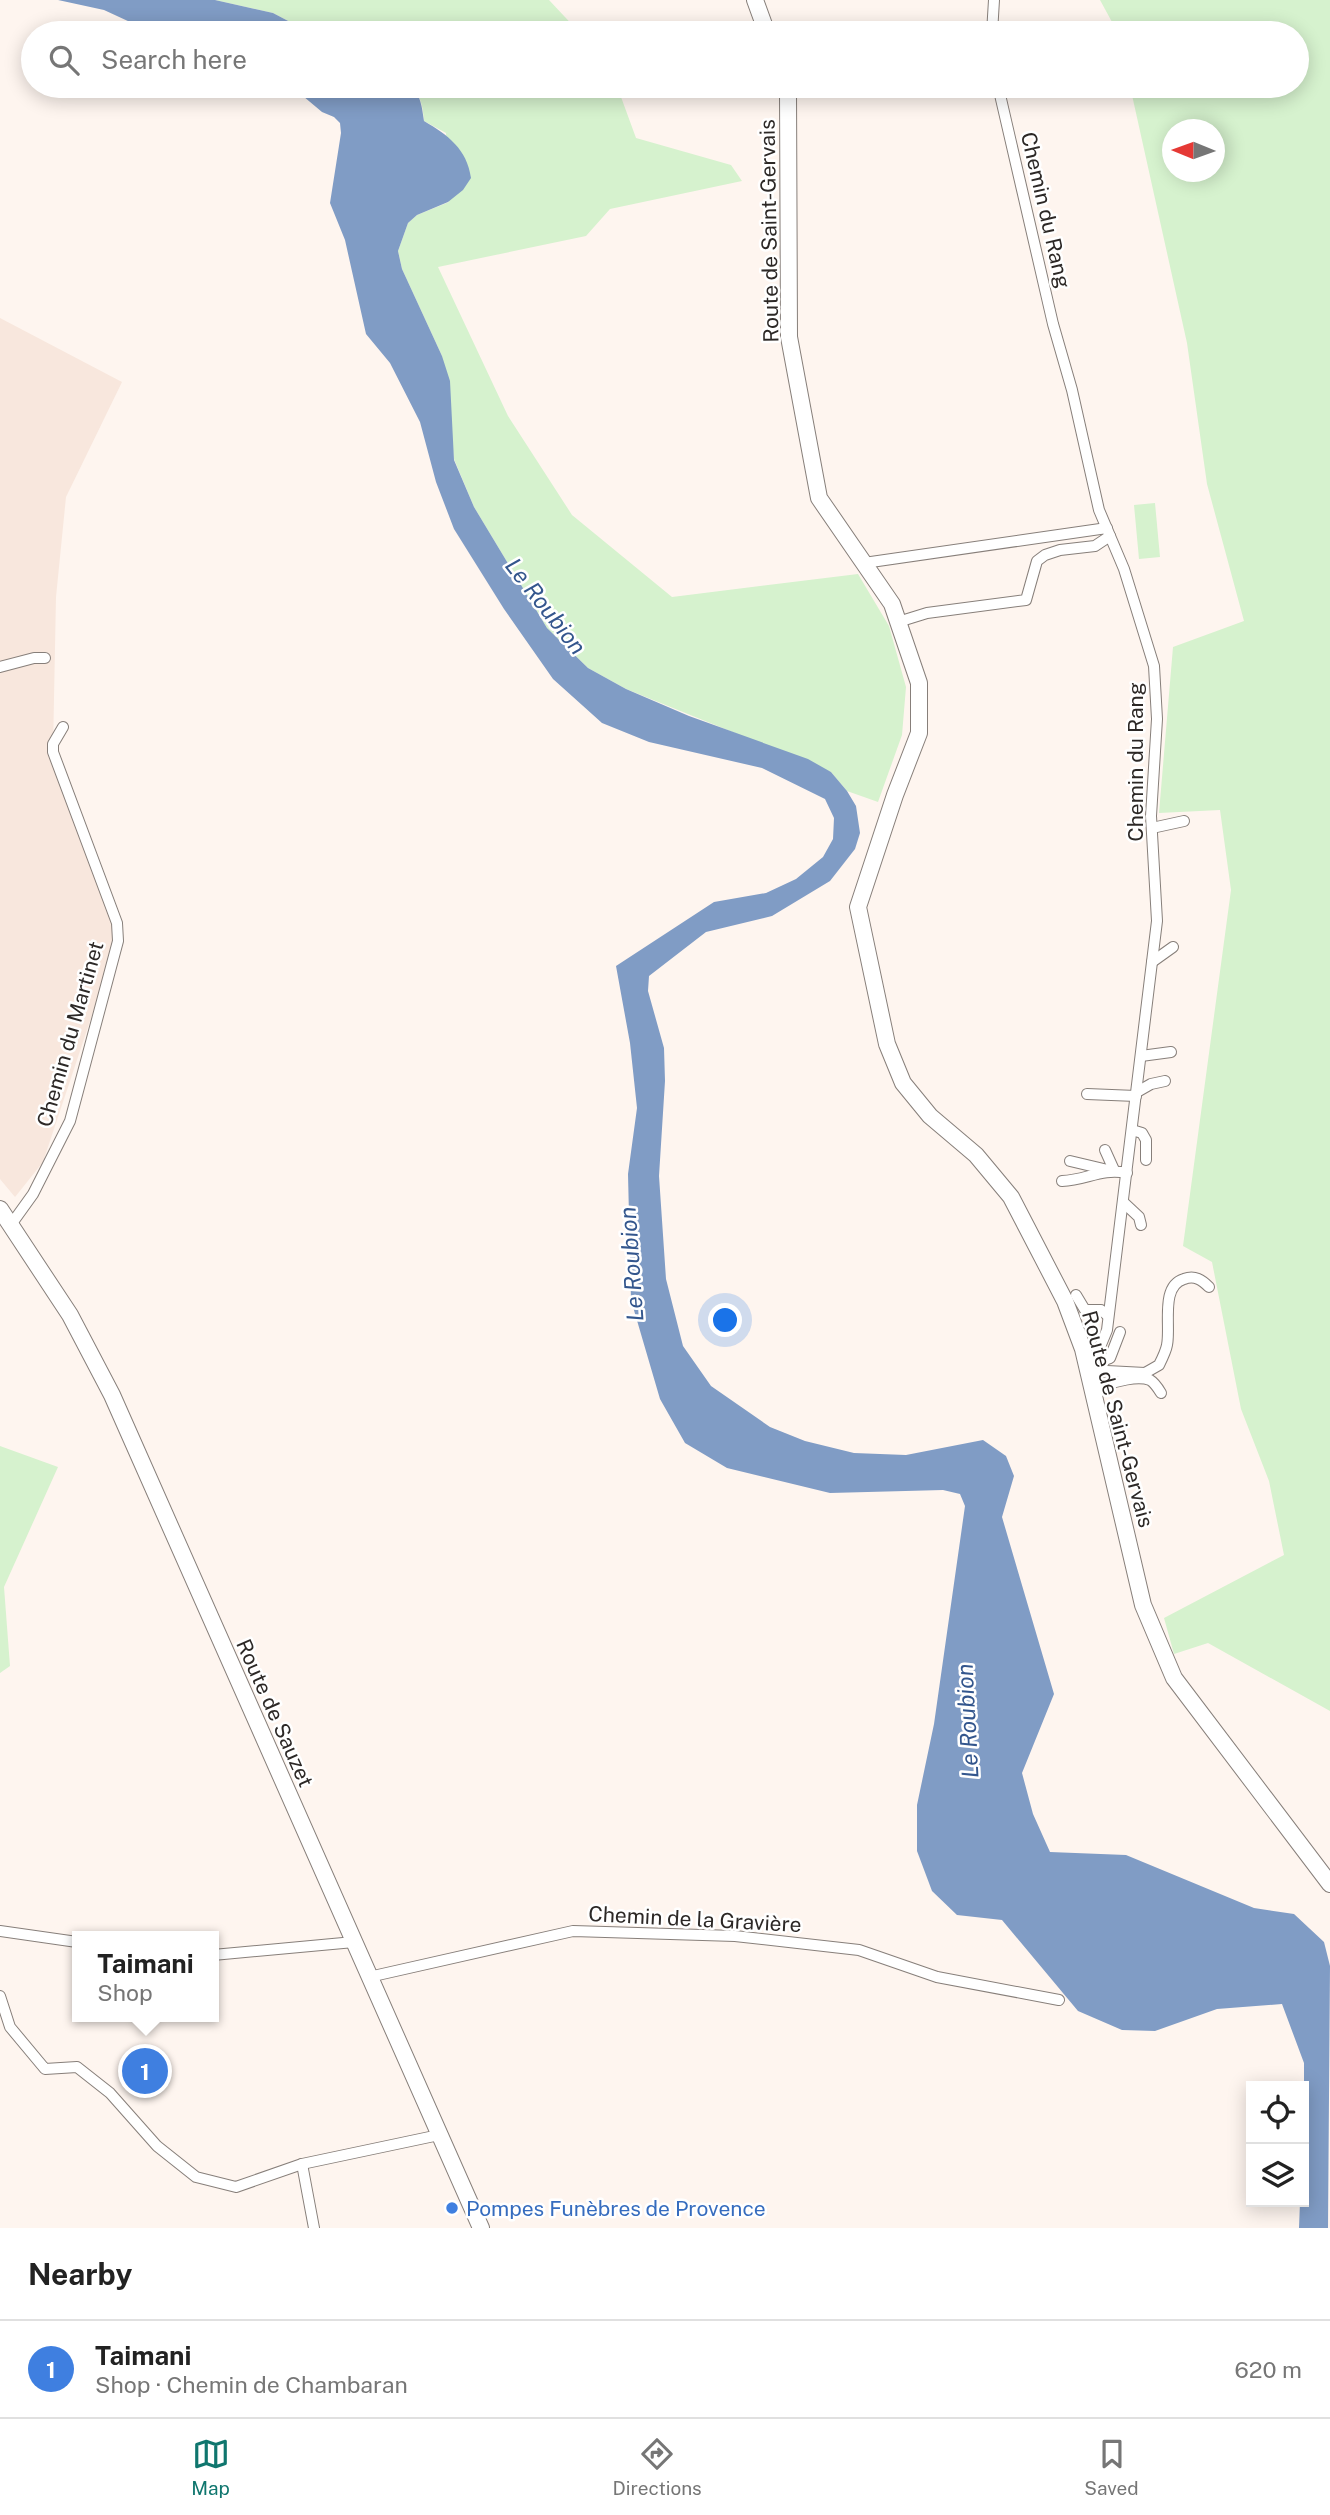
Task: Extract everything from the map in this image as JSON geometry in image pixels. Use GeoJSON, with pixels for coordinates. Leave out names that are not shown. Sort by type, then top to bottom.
{"type":"FeatureCollection","features":[{"type":"Feature","properties":{"kind":"street"},"geometry":{"type":"LineString","coordinates":[[755,0],[763,21]]}},
{"type":"Feature","properties":{"kind":"street"},"geometry":{"type":"LineString","coordinates":[[993,21],[994,0]]}},
{"type":"Feature","properties":{"kind":"street","name":"Route de Saint-Gervais"},"geometry":{"type":"LineString","coordinates":[[788,98],[789,337],[819,498],[892,604],[919,683],[919,733],[895,795],[858,907],[887,1044],[903,1083],[930,1116],[976,1155],[1011,1197],[1065,1301],[1090,1374],[1143,1605],[1174,1678],[1330,1884]]}},
{"type":"Feature","properties":{"kind":"street","name":"Chemin du Rang"},"geometry":{"type":"LineString","coordinates":[[1001,98],[1099,510],[1124,569],[1154,666],[1157,719],[1152,828],[1157,921],[1107,1330],[1090,1374]]}},
{"type":"Feature","properties":{"kind":"street"},"geometry":{"type":"LineString","coordinates":[[864,563],[1109,532]]}},
{"type":"Feature","properties":{"kind":"street"},"geometry":{"type":"LineString","coordinates":[[898,622],[927,613],[1026,600],[1037,561],[1060,550],[1096,546],[1109,532]]}},
{"type":"Feature","properties":{"kind":"street"},"geometry":{"type":"LineString","coordinates":[[0,667],[34,658],[45,658]]}},
{"type":"Feature","properties":{"kind":"street","name":"Chemin du Martinet"},"geometry":{"type":"LineString","coordinates":[[5,1220],[33,1195],[70,1121],[118,941],[117,923],[53,752],[53,744],[62,727]]}},
{"type":"Feature","properties":{"kind":"street"},"geometry":{"type":"LineString","coordinates":[[1152,828],[1184,821]]}},
{"type":"Feature","properties":{"kind":"street"},"geometry":{"type":"LineString","coordinates":[[1153,858],[1166,856]]}},
{"type":"Feature","properties":{"kind":"street"},"geometry":{"type":"LineString","coordinates":[[1153,962],[1173,947]]}},
{"type":"Feature","properties":{"kind":"street"},"geometry":{"type":"LineString","coordinates":[[1141,1056],[1171,1052]]}},
{"type":"Feature","properties":{"kind":"street"},"geometry":{"type":"LineString","coordinates":[[1087,1094],[1136,1094],[1151,1084],[1165,1081]]}},
{"type":"Feature","properties":{"kind":"street"},"geometry":{"type":"LineString","coordinates":[[1132,1130],[1142,1133],[1146,1140],[1146,1160]]}},
{"type":"Feature","properties":{"kind":"street"},"geometry":{"type":"LineString","coordinates":[[1105,1150],[1111,1170]]}},
{"type":"Feature","properties":{"kind":"street"},"geometry":{"type":"LineString","coordinates":[[1070,1161],[1127,1173]]}},
{"type":"Feature","properties":{"kind":"street"},"geometry":{"type":"LineString","coordinates":[[1062,1181],[1111,1170]]}},
{"type":"Feature","properties":{"kind":"street"},"geometry":{"type":"LineString","coordinates":[[1123,1202],[1139,1217],[1141,1225]]}},
{"type":"Feature","properties":{"kind":"street","name":"Route de Sauzet"},"geometry":{"type":"LineString","coordinates":[[0,1209],[70,1315],[112,1395],[481,2228]]}},
{"type":"Feature","properties":{"kind":"street"},"geometry":{"type":"LineString","coordinates":[[1090,1374],[1107,1371],[1145,1373],[1159,1365],[1167,1345],[1168,1310],[1173,1288],[1181,1279],[1191,1277],[1202,1280],[1209,1287]]}},
{"type":"Feature","properties":{"kind":"street"},"geometry":{"type":"LineString","coordinates":[[1076,1295],[1084,1310],[1101,1310],[1108,1316]]}},
{"type":"Feature","properties":{"kind":"street"},"geometry":{"type":"LineString","coordinates":[[1090,1374],[1110,1358],[1120,1332]]}},
{"type":"Feature","properties":{"kind":"street"},"geometry":{"type":"LineString","coordinates":[[1090,1374],[1131,1380],[1147,1379],[1154,1382],[1161,1393]]}},
{"type":"Feature","properties":{"kind":"street"},"geometry":{"type":"LineString","coordinates":[[0,1931],[72,1941]]}},
{"type":"Feature","properties":{"kind":"street","name":"Chemin de la Gravière"},"geometry":{"type":"LineString","coordinates":[[369,1977],[573,1931],[735,1936],[859,1950],[937,1977],[1059,2000]]}},
{"type":"Feature","properties":{"kind":"street"},"geometry":{"type":"LineString","coordinates":[[219,1954],[354,1942]]}},
{"type":"Feature","properties":{"kind":"street"},"geometry":{"type":"LineString","coordinates":[[0,1996],[10,2027],[45,2069],[77,2067],[110,2093],[157,2146],[196,2177],[236,2187],[302,2164],[439,2134]]}},
{"type":"Feature","properties":{"kind":"street"},"geometry":{"type":"LineString","coordinates":[[302,2164],[314,2228]]}},
{"type":"Feature","properties":{"kind":"shaded area"},"geometry":{"type":"Polygon","coordinates":[[[0,318],[122,382],[66,497],[56,597],[53,749],[120,931],[43,1162],[15,1197],[0,1179],[0,318]]]}},
{"type":"Feature","properties":{"kind":"green space"},"geometry":{"type":"Polygon","coordinates":[[[215,0],[549,0],[569,21],[288,21],[273,13],[215,0]]]}},
{"type":"Feature","properties":{"kind":"green space"},"geometry":{"type":"Polygon","coordinates":[[[1100,0],[1330,0],[1330,1711],[1208,1643],[1174,1654],[1164,1618],[1284,1555],[1269,1481],[1241,1409],[1212,1262],[1183,1246],[1231,890],[1220,810],[1159,813],[1173,647],[1244,621],[1207,484],[1187,343],[1133,98],[1309,98],[1309,21],[1111,21],[1100,0]]]}},
{"type":"Feature","properties":{"kind":"green space"},"geometry":{"type":"Polygon","coordinates":[[[419,98],[621,98],[636,138],[731,165],[742,181],[610,209],[586,236],[438,267],[508,416],[572,515],[672,597],[858,574],[889,626],[906,687],[902,735],[878,802],[847,791],[831,772],[626,689],[588,668],[547,628],[474,507],[454,459],[442,356],[402,269],[398,251],[408,223],[417,215],[449,202],[446,133],[424,121],[419,98]]]}},
{"type":"Feature","properties":{"kind":"green space"},"geometry":{"type":"Polygon","coordinates":[[[1155,503],[1160,557],[1139,559],[1134,505],[1155,503]]]}},
{"type":"Feature","properties":{"kind":"green space"},"geometry":{"type":"Polygon","coordinates":[[[0,1446],[58,1467],[4,1587],[10,1666],[0,1673],[0,1446]]]}},
{"type":"Feature","properties":{"kind":"water"},"geometry":{"type":"Polygon","coordinates":[[[58,0],[215,0],[273,13],[288,21],[128,21],[104,10],[58,0]]]}},
{"type":"Feature","properties":{"kind":"water","name":"Le Roubion"},"geometry":{"type":"Polygon","coordinates":[[[305,98],[419,98],[424,121],[455,144],[469,168],[471,178],[463,190],[448,202],[417,215],[408,223],[398,251],[402,269],[442,356],[450,381],[454,460],[474,507],[547,628],[588,668],[626,689],[689,716],[808,759],[831,772],[856,806],[860,833],[855,849],[830,881],[772,916],[706,932],[649,976],[648,991],[664,1048],[665,1081],[659,1176],[666,1279],[683,1346],[711,1386],[770,1427],[805,1441],[854,1453],[906,1455],[983,1440],[1006,1456],[1014,1476],[1002,1517],[1054,1694],[1022,1773],[1033,1814],[1050,1852],[1126,1855],[1254,1908],[1294,1914],[1324,1942],[1330,1966],[1328,2228],[1299,2228],[1300,2207],[1309,2207],[1309,2081],[1304,2081],[1304,2063],[1282,2004],[1217,2009],[1155,2031],[1122,2030],[1078,2011],[1002,1920],[957,1915],[932,1891],[917,1851],[917,1805],[934,1724],[965,1506],[960,1494],[943,1490],[830,1493],[727,1468],[685,1443],[660,1399],[631,1300],[628,1174],[637,1108],[630,1043],[616,966],[714,902],[766,893],[796,879],[823,857],[833,839],[834,818],[825,799],[762,768],[649,742],[602,723],[553,679],[504,609],[454,529],[436,482],[420,422],[390,363],[366,334],[345,240],[330,203],[341,133],[340,123],[322,112],[305,98]]]}},
{"type":"Feature","properties":{"kind":"place","name":"Taimani"},"geometry":{"type":"Point","coordinates":[145,2071]}},
{"type":"Feature","properties":{"kind":"place","name":"Pompes Funèbres de Provence"},"geometry":{"type":"Point","coordinates":[452,2208]}}]}
